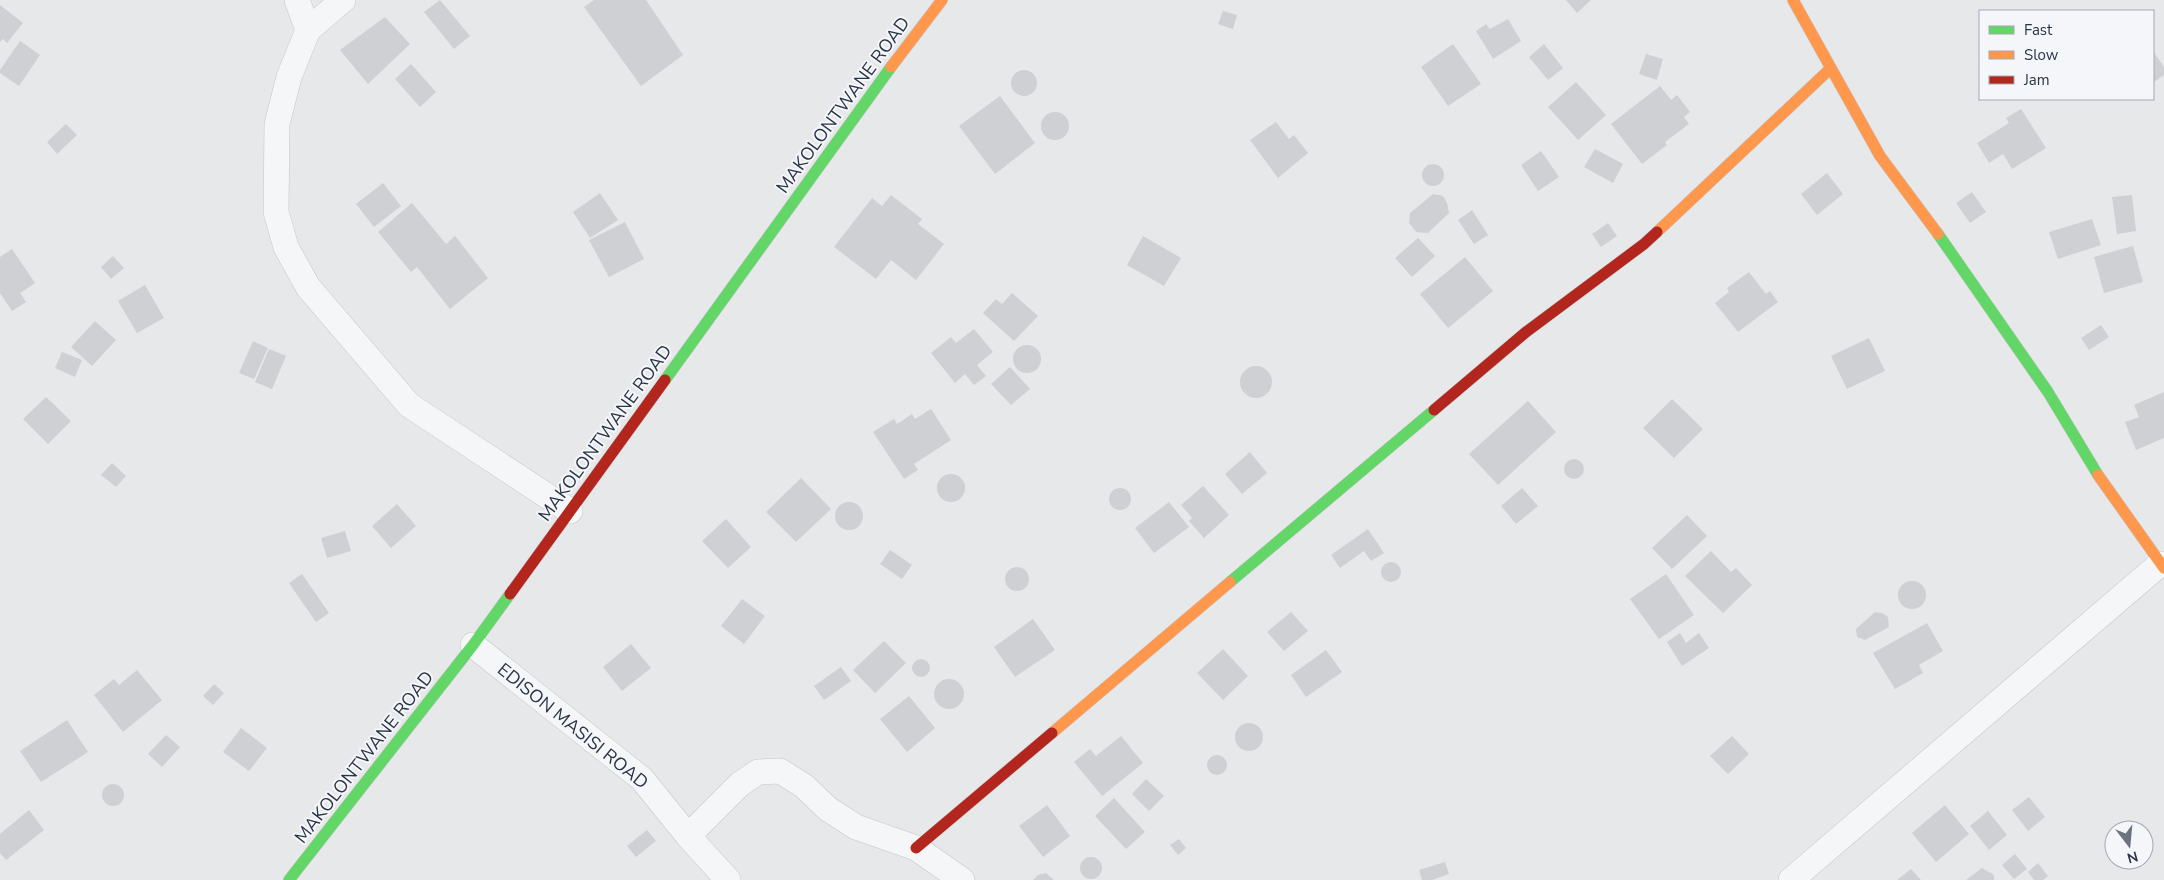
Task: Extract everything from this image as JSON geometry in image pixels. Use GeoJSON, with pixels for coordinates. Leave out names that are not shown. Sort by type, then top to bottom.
{"type":"FeatureCollection","features":[{"type":"Feature","properties":{"kind":"street"},"geometry":{"type":"LineString","coordinates":[[298,0],[308,30]]}},
{"type":"Feature","properties":{"kind":"street"},"geometry":{"type":"LineString","coordinates":[[343,0],[308,30],[288,78],[277,124],[276,212],[286,247],[308,287],[409,405],[570,511]]}},
{"type":"Feature","properties":{"kind":"street","name":"MAKOLONTWANE ROAD"},"geometry":{"type":"LineString","coordinates":[[289,880],[324,838],[473,645],[901,53],[942,0]]}},
{"type":"Feature","properties":{"kind":"street"},"geometry":{"type":"LineString","coordinates":[[1791,880],[2162,566],[2092,466],[2042,384],[1940,237],[1880,156],[1793,0]]}},
{"type":"Feature","properties":{"kind":"street"},"geometry":{"type":"LineString","coordinates":[[916,848],[1526,332],[1644,244],[1831,68]]}},
{"type":"Feature","properties":{"kind":"street","name":"EDISON MASISI ROAD"},"geometry":{"type":"LineString","coordinates":[[473,645],[642,779],[688,836],[728,880]]}},
{"type":"Feature","properties":{"kind":"street"},"geometry":{"type":"LineString","coordinates":[[688,836],[740,784],[758,772],[780,771],[804,786],[828,809],[856,827],[916,848],[962,880]]}},
{"type":"Feature","properties":{"kind":"building"},"geometry":{"type":"Polygon","coordinates":[[[440,0],[470,36],[454,49],[424,12],[440,0]]]}},
{"type":"Feature","properties":{"kind":"building"},"geometry":{"type":"Polygon","coordinates":[[[594,0],[646,0],[683,55],[641,86],[584,7],[594,0]]]}},
{"type":"Feature","properties":{"kind":"building"},"geometry":{"type":"Polygon","coordinates":[[[1566,0],[1591,0],[1577,13],[1566,0]]]}},
{"type":"Feature","properties":{"kind":"building"},"geometry":{"type":"Polygon","coordinates":[[[0,5],[23,23],[7,43],[3,39],[0,42],[0,5]]]}},
{"type":"Feature","properties":{"kind":"building"},"geometry":{"type":"Polygon","coordinates":[[[1223,11],[1237,15],[1233,29],[1218,24],[1223,11]]]}},
{"type":"Feature","properties":{"kind":"building"},"geometry":{"type":"Polygon","coordinates":[[[385,17],[410,44],[368,84],[340,50],[385,17]]]}},
{"type":"Feature","properties":{"kind":"building"},"geometry":{"type":"Polygon","coordinates":[[[1508,19],[1521,41],[1493,59],[1476,31],[1486,24],[1490,29],[1508,19]]]}},
{"type":"Feature","properties":{"kind":"building"},"geometry":{"type":"Polygon","coordinates":[[[20,41],[40,55],[19,86],[0,73],[0,70],[20,41]]]}},
{"type":"Feature","properties":{"kind":"building"},"geometry":{"type":"Polygon","coordinates":[[[1453,44],[1481,84],[1448,106],[1421,67],[1453,44]]]}},
{"type":"Feature","properties":{"kind":"building"},"geometry":{"type":"Polygon","coordinates":[[[1544,44],[1563,68],[1548,80],[1529,57],[1544,44]]]}},
{"type":"Feature","properties":{"kind":"building"},"geometry":{"type":"Polygon","coordinates":[[[2154,52],[2164,67],[2164,75],[2154,82],[2154,52]]]}},
{"type":"Feature","properties":{"kind":"building"},"geometry":{"type":"Polygon","coordinates":[[[1646,54],[1663,59],[1657,80],[1639,74],[1646,54]]]}},
{"type":"Feature","properties":{"kind":"building"},"geometry":{"type":"Polygon","coordinates":[[[411,64],[436,92],[420,107],[395,79],[411,64]]]}},
{"type":"Feature","properties":{"kind":"building"},"geometry":{"type":"Polygon","coordinates":[[[1024,70],[1033,74],[1037,83],[1033,92],[1024,96],[1015,92],[1011,83],[1015,74],[1024,70]]]}},
{"type":"Feature","properties":{"kind":"building"},"geometry":{"type":"Polygon","coordinates":[[[1576,82],[1606,115],[1578,140],[1548,107],[1576,82]]]}},
{"type":"Feature","properties":{"kind":"building"},"geometry":{"type":"Polygon","coordinates":[[[1660,86],[1671,100],[1677,95],[1690,112],[1684,117],[1689,124],[1665,142],[1667,145],[1642,164],[1611,124],[1660,86]]]}},
{"type":"Feature","properties":{"kind":"building"},"geometry":{"type":"Polygon","coordinates":[[[1000,96],[1035,143],[995,174],[959,126],[1000,96]]]}},
{"type":"Feature","properties":{"kind":"building"},"geometry":{"type":"Polygon","coordinates":[[[2021,109],[2046,148],[2012,169],[2003,154],[1989,163],[1977,143],[2009,123],[2006,118],[2021,109]]]}},
{"type":"Feature","properties":{"kind":"building"},"geometry":{"type":"Polygon","coordinates":[[[1055,112],[1065,116],[1069,126],[1065,136],[1055,140],[1045,136],[1041,126],[1045,116],[1055,112]]]}},
{"type":"Feature","properties":{"kind":"building"},"geometry":{"type":"Polygon","coordinates":[[[1276,122],[1289,139],[1294,135],[1308,153],[1278,178],[1250,140],[1276,122]]]}},
{"type":"Feature","properties":{"kind":"building"},"geometry":{"type":"Polygon","coordinates":[[[66,124],[77,135],[57,154],[47,142],[66,124]]]}},
{"type":"Feature","properties":{"kind":"building"},"geometry":{"type":"Polygon","coordinates":[[[1595,149],[1623,164],[1613,183],[1584,167],[1595,149]]]}},
{"type":"Feature","properties":{"kind":"building"},"geometry":{"type":"Polygon","coordinates":[[[1541,151],[1559,177],[1538,191],[1521,165],[1541,151]]]}},
{"type":"Feature","properties":{"kind":"building"},"geometry":{"type":"Polygon","coordinates":[[[1433,164],[1441,167],[1444,175],[1441,183],[1433,186],[1425,183],[1422,175],[1425,167],[1433,164]]]}},
{"type":"Feature","properties":{"kind":"building"},"geometry":{"type":"Polygon","coordinates":[[[1827,173],[1843,194],[1817,215],[1801,194],[1827,173]]]}},
{"type":"Feature","properties":{"kind":"building"},"geometry":{"type":"Polygon","coordinates":[[[383,183],[401,206],[374,227],[356,204],[383,183]]]}},
{"type":"Feature","properties":{"kind":"building"},"geometry":{"type":"Polygon","coordinates":[[[1972,192],[1986,212],[1970,223],[1956,203],[1972,192]]]}},
{"type":"Feature","properties":{"kind":"building"},"geometry":{"type":"Polygon","coordinates":[[[600,193],[618,220],[590,238],[573,212],[600,193]]]}},
{"type":"Feature","properties":{"kind":"building"},"geometry":{"type":"Polygon","coordinates":[[[1433,194],[1443,196],[1449,213],[1428,233],[1416,232],[1409,223],[1410,213],[1433,194]]]}},
{"type":"Feature","properties":{"kind":"building"},"geometry":{"type":"Polygon","coordinates":[[[891,195],[922,219],[918,224],[944,244],[916,280],[891,260],[876,279],[834,247],[872,198],[882,206],[891,195]]]}},
{"type":"Feature","properties":{"kind":"building"},"geometry":{"type":"Polygon","coordinates":[[[2132,195],[2136,231],[2117,234],[2112,197],[2132,195]]]}},
{"type":"Feature","properties":{"kind":"building"},"geometry":{"type":"Polygon","coordinates":[[[412,203],[446,244],[455,236],[488,278],[450,309],[417,267],[411,272],[378,232],[412,203]]]}},
{"type":"Feature","properties":{"kind":"building"},"geometry":{"type":"Polygon","coordinates":[[[1472,210],[1488,235],[1474,244],[1458,220],[1472,210]]]}},
{"type":"Feature","properties":{"kind":"building"},"geometry":{"type":"Polygon","coordinates":[[[2092,219],[2101,245],[2058,259],[2049,232],[2092,219]]]}},
{"type":"Feature","properties":{"kind":"building"},"geometry":{"type":"Polygon","coordinates":[[[625,222],[644,259],[609,277],[589,240],[625,222]]]}},
{"type":"Feature","properties":{"kind":"building"},"geometry":{"type":"Polygon","coordinates":[[[1608,223],[1617,236],[1601,247],[1592,234],[1608,223]]]}},
{"type":"Feature","properties":{"kind":"building"},"geometry":{"type":"Polygon","coordinates":[[[1143,236],[1181,258],[1164,286],[1127,265],[1143,236]]]}},
{"type":"Feature","properties":{"kind":"building"},"geometry":{"type":"Polygon","coordinates":[[[1418,238],[1435,256],[1412,277],[1395,258],[1418,238]]]}},
{"type":"Feature","properties":{"kind":"building"},"geometry":{"type":"Polygon","coordinates":[[[2133,246],[2143,282],[2104,293],[2094,257],[2133,246]]]}},
{"type":"Feature","properties":{"kind":"building"},"geometry":{"type":"Polygon","coordinates":[[[12,249],[35,283],[20,293],[26,302],[12,311],[0,293],[0,257],[12,249]]]}},
{"type":"Feature","properties":{"kind":"building"},"geometry":{"type":"Polygon","coordinates":[[[113,256],[124,268],[111,279],[101,267],[113,256]]]}},
{"type":"Feature","properties":{"kind":"building"},"geometry":{"type":"Polygon","coordinates":[[[1465,257],[1493,291],[1448,328],[1420,294],[1465,257]]]}},
{"type":"Feature","properties":{"kind":"building"},"geometry":{"type":"Polygon","coordinates":[[[1749,272],[1766,294],[1770,291],[1778,302],[1738,332],[1715,303],[1729,292],[1727,288],[1749,272]]]}},
{"type":"Feature","properties":{"kind":"building"},"geometry":{"type":"Polygon","coordinates":[[[145,285],[164,318],[137,333],[118,301],[145,285]]]}},
{"type":"Feature","properties":{"kind":"building"},"geometry":{"type":"Polygon","coordinates":[[[1012,293],[1038,316],[1014,341],[983,313],[996,299],[1002,304],[1012,293]]]}},
{"type":"Feature","properties":{"kind":"building"},"geometry":{"type":"Polygon","coordinates":[[[95,321],[116,340],[92,366],[71,347],[95,321]]]}},
{"type":"Feature","properties":{"kind":"building"},"geometry":{"type":"Polygon","coordinates":[[[2101,325],[2109,337],[2089,350],[2081,338],[2101,325]]]}},
{"type":"Feature","properties":{"kind":"building"},"geometry":{"type":"Polygon","coordinates":[[[974,329],[993,352],[977,365],[986,376],[974,385],[965,374],[955,383],[931,353],[951,337],[956,343],[974,329]]]}},
{"type":"Feature","properties":{"kind":"building"},"geometry":{"type":"Polygon","coordinates":[[[1869,338],[1885,371],[1847,389],[1831,356],[1869,338]]]}},
{"type":"Feature","properties":{"kind":"building"},"geometry":{"type":"Polygon","coordinates":[[[253,341],[268,348],[254,379],[239,373],[253,341]]]}},
{"type":"Feature","properties":{"kind":"building"},"geometry":{"type":"Polygon","coordinates":[[[1027,345],[1037,349],[1041,359],[1037,369],[1027,373],[1017,369],[1013,359],[1017,349],[1027,345]]]}},
{"type":"Feature","properties":{"kind":"building"},"geometry":{"type":"Polygon","coordinates":[[[269,349],[286,356],[272,389],[255,382],[269,349]]]}},
{"type":"Feature","properties":{"kind":"building"},"geometry":{"type":"Polygon","coordinates":[[[62,352],[82,360],[75,377],[55,368],[62,352]]]}},
{"type":"Feature","properties":{"kind":"building"},"geometry":{"type":"Polygon","coordinates":[[[1256,366],[1268,370],[1272,382],[1268,394],[1256,398],[1244,394],[1240,382],[1244,370],[1256,366]]]}},
{"type":"Feature","properties":{"kind":"building"},"geometry":{"type":"Polygon","coordinates":[[[1010,367],[1030,389],[1011,405],[991,384],[1010,367]]]}},
{"type":"Feature","properties":{"kind":"building"},"geometry":{"type":"Polygon","coordinates":[[[2164,392],[2164,438],[2136,450],[2125,422],[2139,417],[2134,405],[2164,392]]]}},
{"type":"Feature","properties":{"kind":"building"},"geometry":{"type":"Polygon","coordinates":[[[46,397],[71,421],[48,444],[23,419],[46,397]]]}},
{"type":"Feature","properties":{"kind":"building"},"geometry":{"type":"Polygon","coordinates":[[[1672,399],[1703,429],[1674,458],[1643,428],[1672,399]]]}},
{"type":"Feature","properties":{"kind":"building"},"geometry":{"type":"Polygon","coordinates":[[[1528,401],[1556,432],[1498,485],[1469,454],[1528,401]]]}},
{"type":"Feature","properties":{"kind":"building"},"geometry":{"type":"Polygon","coordinates":[[[931,409],[951,440],[914,464],[918,470],[904,479],[873,432],[894,419],[897,424],[912,414],[915,419],[931,409]]]}},
{"type":"Feature","properties":{"kind":"building"},"geometry":{"type":"Polygon","coordinates":[[[1250,452],[1267,473],[1242,494],[1225,474],[1250,452]]]}},
{"type":"Feature","properties":{"kind":"building"},"geometry":{"type":"Polygon","coordinates":[[[1570,459],[1578,459],[1584,465],[1584,473],[1578,479],[1570,479],[1564,473],[1564,465],[1570,459]]]}},
{"type":"Feature","properties":{"kind":"building"},"geometry":{"type":"Polygon","coordinates":[[[112,463],[126,476],[116,487],[101,475],[112,463]]]}},
{"type":"Feature","properties":{"kind":"building"},"geometry":{"type":"Polygon","coordinates":[[[951,474],[961,478],[965,488],[961,498],[951,502],[941,498],[937,488],[941,478],[951,474]]]}},
{"type":"Feature","properties":{"kind":"building"},"geometry":{"type":"Polygon","coordinates":[[[801,478],[831,509],[796,542],[766,512],[801,478]]]}},
{"type":"Feature","properties":{"kind":"building"},"geometry":{"type":"Polygon","coordinates":[[[1203,486],[1229,515],[1204,538],[1189,521],[1192,518],[1181,505],[1203,486]]]}},
{"type":"Feature","properties":{"kind":"building"},"geometry":{"type":"Polygon","coordinates":[[[1120,488],[1130,495],[1131,499],[1124,509],[1120,510],[1110,503],[1109,499],[1116,489],[1120,488]]]}},
{"type":"Feature","properties":{"kind":"building"},"geometry":{"type":"Polygon","coordinates":[[[1522,488],[1538,506],[1516,524],[1501,506],[1522,488]]]}},
{"type":"Feature","properties":{"kind":"building"},"geometry":{"type":"Polygon","coordinates":[[[849,502],[859,506],[863,516],[859,526],[849,530],[839,526],[835,516],[839,506],[849,502]]]}},
{"type":"Feature","properties":{"kind":"building"},"geometry":{"type":"Polygon","coordinates":[[[1169,502],[1189,527],[1154,553],[1135,528],[1169,502]]]}},
{"type":"Feature","properties":{"kind":"building"},"geometry":{"type":"Polygon","coordinates":[[[397,504],[416,526],[391,548],[372,526],[397,504]]]}},
{"type":"Feature","properties":{"kind":"building"},"geometry":{"type":"Polygon","coordinates":[[[1687,515],[1707,536],[1672,569],[1652,548],[1687,515]]]}},
{"type":"Feature","properties":{"kind":"building"},"geometry":{"type":"Polygon","coordinates":[[[726,519],[751,547],[728,568],[702,541],[726,519]]]}},
{"type":"Feature","properties":{"kind":"building"},"geometry":{"type":"Polygon","coordinates":[[[1368,529],[1384,553],[1371,561],[1364,551],[1340,568],[1331,555],[1368,529]]]}},
{"type":"Feature","properties":{"kind":"building"},"geometry":{"type":"Polygon","coordinates":[[[345,531],[351,551],[327,558],[321,538],[345,531]]]}},
{"type":"Feature","properties":{"kind":"building"},"geometry":{"type":"Polygon","coordinates":[[[890,550],[912,565],[902,579],[880,564],[890,550]]]}},
{"type":"Feature","properties":{"kind":"building"},"geometry":{"type":"Polygon","coordinates":[[[1711,551],[1731,572],[1736,568],[1752,585],[1723,613],[1685,576],[1711,551]]]}},
{"type":"Feature","properties":{"kind":"building"},"geometry":{"type":"Polygon","coordinates":[[[1391,562],[1398,565],[1401,572],[1398,579],[1391,582],[1384,579],[1381,572],[1384,565],[1391,562]]]}},
{"type":"Feature","properties":{"kind":"building"},"geometry":{"type":"Polygon","coordinates":[[[1017,567],[1026,570],[1029,579],[1026,588],[1017,591],[1008,588],[1005,579],[1008,570],[1017,567]]]}},
{"type":"Feature","properties":{"kind":"building"},"geometry":{"type":"Polygon","coordinates":[[[302,574],[329,613],[316,622],[289,583],[302,574]]]}},
{"type":"Feature","properties":{"kind":"building"},"geometry":{"type":"Polygon","coordinates":[[[1666,574],[1694,615],[1659,639],[1630,599],[1666,574]]]}},
{"type":"Feature","properties":{"kind":"building"},"geometry":{"type":"Polygon","coordinates":[[[1912,581],[1922,585],[1926,595],[1922,605],[1912,609],[1902,605],[1898,595],[1902,585],[1912,581]]]}},
{"type":"Feature","properties":{"kind":"building"},"geometry":{"type":"Polygon","coordinates":[[[742,599],[765,616],[744,644],[721,626],[742,599]]]}},
{"type":"Feature","properties":{"kind":"building"},"geometry":{"type":"Polygon","coordinates":[[[1291,612],[1308,631],[1284,651],[1267,632],[1291,612]]]}},
{"type":"Feature","properties":{"kind":"building"},"geometry":{"type":"Polygon","coordinates":[[[1875,612],[1882,613],[1888,617],[1889,627],[1865,640],[1857,637],[1856,629],[1875,612]]]}},
{"type":"Feature","properties":{"kind":"building"},"geometry":{"type":"Polygon","coordinates":[[[1033,619],[1055,650],[1015,677],[994,647],[1033,619]]]}},
{"type":"Feature","properties":{"kind":"building"},"geometry":{"type":"Polygon","coordinates":[[[1927,623],[1943,651],[1919,665],[1923,673],[1895,689],[1873,653],[1927,623]]]}},
{"type":"Feature","properties":{"kind":"building"},"geometry":{"type":"Polygon","coordinates":[[[1680,633],[1686,643],[1699,633],[1709,648],[1682,666],[1667,642],[1680,633]]]}},
{"type":"Feature","properties":{"kind":"building"},"geometry":{"type":"Polygon","coordinates":[[[884,641],[906,663],[875,693],[853,670],[884,641]]]}},
{"type":"Feature","properties":{"kind":"building"},"geometry":{"type":"Polygon","coordinates":[[[631,644],[651,668],[622,691],[603,667],[631,644]]]}},
{"type":"Feature","properties":{"kind":"building"},"geometry":{"type":"Polygon","coordinates":[[[1223,649],[1248,676],[1223,700],[1197,673],[1223,649]]]}},
{"type":"Feature","properties":{"kind":"building"},"geometry":{"type":"Polygon","coordinates":[[[1326,650],[1342,672],[1306,697],[1291,675],[1326,650]]]}},
{"type":"Feature","properties":{"kind":"building"},"geometry":{"type":"Polygon","coordinates":[[[921,659],[927,662],[930,668],[927,674],[921,677],[915,674],[912,668],[915,662],[921,659]]]}},
{"type":"Feature","properties":{"kind":"building"},"geometry":{"type":"Polygon","coordinates":[[[841,667],[851,681],[824,700],[814,686],[841,667]]]}},
{"type":"Feature","properties":{"kind":"building"},"geometry":{"type":"Polygon","coordinates":[[[137,670],[162,700],[123,732],[94,695],[114,679],[119,685],[137,670]]]}},
{"type":"Feature","properties":{"kind":"building"},"geometry":{"type":"Polygon","coordinates":[[[949,679],[960,683],[964,694],[960,705],[949,709],[938,705],[934,694],[938,683],[949,679]]]}},
{"type":"Feature","properties":{"kind":"building"},"geometry":{"type":"Polygon","coordinates":[[[214,684],[224,693],[213,705],[203,696],[214,684]]]}},
{"type":"Feature","properties":{"kind":"building"},"geometry":{"type":"Polygon","coordinates":[[[909,696],[935,728],[907,752],[880,719],[909,696]]]}},
{"type":"Feature","properties":{"kind":"building"},"geometry":{"type":"Polygon","coordinates":[[[67,720],[88,752],[41,782],[20,751],[67,720]]]}},
{"type":"Feature","properties":{"kind":"building"},"geometry":{"type":"Polygon","coordinates":[[[1249,723],[1259,727],[1263,737],[1259,747],[1249,751],[1239,747],[1235,737],[1239,727],[1249,723]]]}},
{"type":"Feature","properties":{"kind":"building"},"geometry":{"type":"Polygon","coordinates":[[[241,728],[267,748],[249,771],[223,752],[241,728]]]}},
{"type":"Feature","properties":{"kind":"building"},"geometry":{"type":"Polygon","coordinates":[[[166,735],[180,747],[162,767],[148,754],[166,735]]]}},
{"type":"Feature","properties":{"kind":"building"},"geometry":{"type":"Polygon","coordinates":[[[1121,736],[1143,763],[1102,796],[1074,762],[1090,749],[1096,756],[1121,736]]]}},
{"type":"Feature","properties":{"kind":"building"},"geometry":{"type":"Polygon","coordinates":[[[1732,736],[1749,754],[1728,774],[1710,756],[1732,736]]]}},
{"type":"Feature","properties":{"kind":"building"},"geometry":{"type":"Polygon","coordinates":[[[1217,755],[1224,758],[1227,765],[1224,772],[1217,775],[1210,772],[1207,765],[1210,758],[1217,755]]]}},
{"type":"Feature","properties":{"kind":"building"},"geometry":{"type":"Polygon","coordinates":[[[1146,779],[1164,796],[1149,811],[1132,794],[1146,779]]]}},
{"type":"Feature","properties":{"kind":"building"},"geometry":{"type":"Polygon","coordinates":[[[113,784],[121,787],[124,795],[121,803],[113,806],[105,803],[102,795],[105,787],[113,784]]]}},
{"type":"Feature","properties":{"kind":"building"},"geometry":{"type":"Polygon","coordinates":[[[2029,797],[2045,817],[2028,831],[2012,810],[2029,797]]]}},
{"type":"Feature","properties":{"kind":"building"},"geometry":{"type":"Polygon","coordinates":[[[1114,798],[1145,832],[1126,849],[1095,816],[1114,798]]]}},
{"type":"Feature","properties":{"kind":"building"},"geometry":{"type":"Polygon","coordinates":[[[1047,805],[1070,836],[1043,857],[1019,826],[1047,805]]]}},
{"type":"Feature","properties":{"kind":"building"},"geometry":{"type":"Polygon","coordinates":[[[1945,805],[1969,834],[1936,862],[1912,833],[1945,805]]]}},
{"type":"Feature","properties":{"kind":"building"},"geometry":{"type":"Polygon","coordinates":[[[29,810],[44,830],[6,860],[0,853],[0,834],[29,810]]]}},
{"type":"Feature","properties":{"kind":"building"},"geometry":{"type":"Polygon","coordinates":[[[1988,811],[2007,835],[1989,850],[1970,826],[1988,811]]]}},
{"type":"Feature","properties":{"kind":"building"},"geometry":{"type":"Polygon","coordinates":[[[647,830],[656,841],[636,857],[627,846],[647,830]]]}},
{"type":"Feature","properties":{"kind":"building"},"geometry":{"type":"Polygon","coordinates":[[[1179,839],[1186,848],[1178,855],[1170,845],[1179,839]]]}},
{"type":"Feature","properties":{"kind":"building"},"geometry":{"type":"Polygon","coordinates":[[[2015,854],[2027,869],[2014,879],[2002,865],[2015,854]]]}},
{"type":"Feature","properties":{"kind":"building"},"geometry":{"type":"Polygon","coordinates":[[[1091,857],[1101,864],[1102,868],[1095,878],[1091,879],[1081,872],[1080,868],[1087,858],[1091,857]]]}},
{"type":"Feature","properties":{"kind":"building"},"geometry":{"type":"Polygon","coordinates":[[[1445,862],[1449,874],[1432,880],[1422,880],[1419,870],[1445,862]]]}},
{"type":"Feature","properties":{"kind":"building"},"geometry":{"type":"Polygon","coordinates":[[[2038,863],[2048,876],[2043,880],[2034,880],[2028,872],[2038,863]]]}},
{"type":"Feature","properties":{"kind":"building"},"geometry":{"type":"Polygon","coordinates":[[[1982,868],[1994,875],[1994,880],[1966,880],[1982,868]]]}},
{"type":"Feature","properties":{"kind":"building"},"geometry":{"type":"Polygon","coordinates":[[[1911,869],[1921,880],[1897,880],[1911,869]]]}},
{"type":"Feature","properties":{"kind":"building"},"geometry":{"type":"Polygon","coordinates":[[[1046,873],[1054,880],[1033,880],[1038,875],[1046,873]]]}},
{"type":"Feature","properties":{"kind":"traffic: fast"},"geometry":{"type":"LineString","coordinates":[[665,380],[891,67]]}},
{"type":"Feature","properties":{"kind":"traffic: fast"},"geometry":{"type":"LineString","coordinates":[[1938,234],[2048,392],[2098,475]]}},
{"type":"Feature","properties":{"kind":"traffic: fast"},"geometry":{"type":"LineString","coordinates":[[1230,582],[1434,410]]}},
{"type":"Feature","properties":{"kind":"traffic: fast"},"geometry":{"type":"LineString","coordinates":[[289,880],[473,645],[510,594]]}},
{"type":"Feature","properties":{"kind":"traffic: slow"},"geometry":{"type":"LineString","coordinates":[[891,67],[942,0]]}},
{"type":"Feature","properties":{"kind":"traffic: slow"},"geometry":{"type":"LineString","coordinates":[[1793,0],[1880,156],[1938,234]]}},
{"type":"Feature","properties":{"kind":"traffic: slow"},"geometry":{"type":"LineString","coordinates":[[1657,232],[1831,68]]}},
{"type":"Feature","properties":{"kind":"traffic: slow"},"geometry":{"type":"LineString","coordinates":[[2098,475],[2164,568]]}},
{"type":"Feature","properties":{"kind":"traffic: slow"},"geometry":{"type":"LineString","coordinates":[[1052,733],[1230,582]]}},
{"type":"Feature","properties":{"kind":"traffic: jam"},"geometry":{"type":"LineString","coordinates":[[1434,410],[1526,332],[1644,244],[1657,232]]}},
{"type":"Feature","properties":{"kind":"traffic: jam"},"geometry":{"type":"LineString","coordinates":[[510,594],[665,380]]}},
{"type":"Feature","properties":{"kind":"traffic: jam"},"geometry":{"type":"LineString","coordinates":[[916,848],[1052,733]]}}]}
